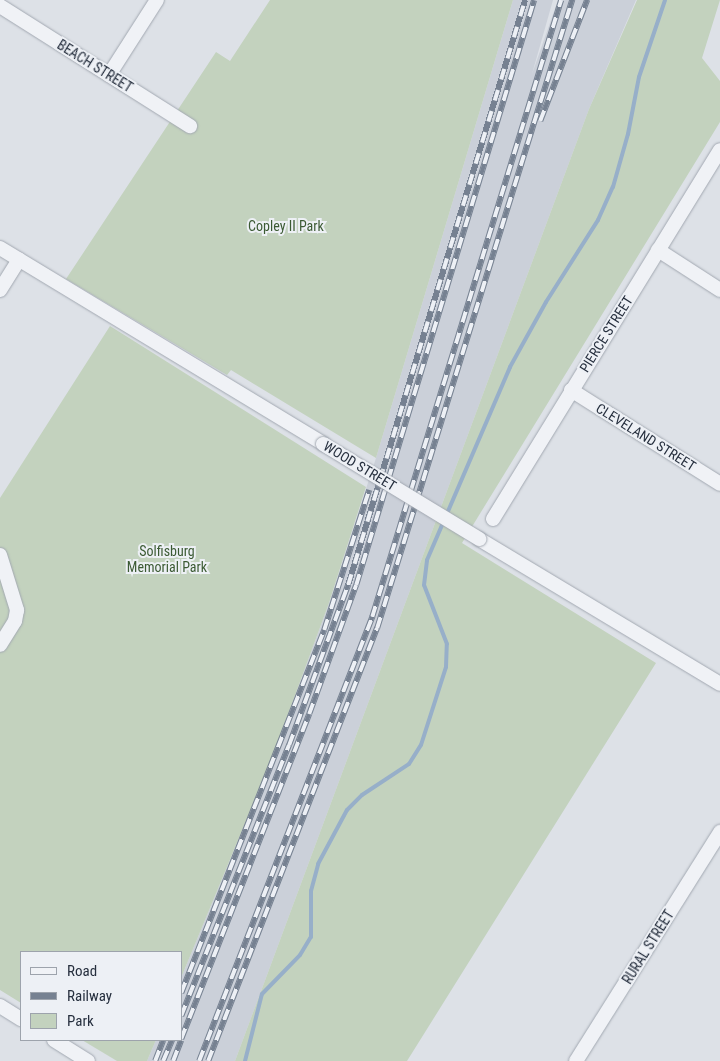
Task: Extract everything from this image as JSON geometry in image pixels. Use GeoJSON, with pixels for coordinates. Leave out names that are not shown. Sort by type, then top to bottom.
{"type":"FeatureCollection","features":[{"type":"Feature","properties":{"kind":"street"},"geometry":{"type":"LineString","coordinates":[[109,76],[158,0]]}},
{"type":"Feature","properties":{"kind":"street","name":"BEACH STREET"},"geometry":{"type":"LineString","coordinates":[[0,6],[190,126]]}},
{"type":"Feature","properties":{"kind":"street","name":"PIERCE STREET"},"geometry":{"type":"LineString","coordinates":[[493,519],[720,150]]}},
{"type":"Feature","properties":{"kind":"street","name":"WOOD STREET"},"geometry":{"type":"LineString","coordinates":[[0,248],[720,684]]}},
{"type":"Feature","properties":{"kind":"street"},"geometry":{"type":"LineString","coordinates":[[658,250],[720,290]]}},
{"type":"Feature","properties":{"kind":"street"},"geometry":{"type":"LineString","coordinates":[[0,290],[19,260]]}},
{"type":"Feature","properties":{"kind":"street","name":"CLEVELAND STREET"},"geometry":{"type":"LineString","coordinates":[[571,390],[720,484]]}},
{"type":"Feature","properties":{"kind":"street"},"geometry":{"type":"LineString","coordinates":[[0,555],[17,610],[15,621],[0,645]]}},
{"type":"Feature","properties":{"kind":"street","name":"RURAL STREET"},"geometry":{"type":"LineString","coordinates":[[576,1061],[720,832]]}},
{"type":"Feature","properties":{"kind":"street"},"geometry":{"type":"LineString","coordinates":[[0,1006],[20,1018]]}},
{"type":"Feature","properties":{"kind":"street"},"geometry":{"type":"LineString","coordinates":[[56,1041],[83,1058]]}},
{"type":"Feature","properties":{"kind":"shaded area"},"geometry":{"type":"Polygon","coordinates":[[[513,0],[553,0],[532,74],[558,0],[636,0],[589,109],[235,1061],[147,1061],[156,1041],[182,1041],[182,976],[272,758],[329,603],[376,458],[513,0]]]}},
{"type":"Feature","properties":{"kind":"green space","name":"Copley II Park"},"geometry":{"type":"Polygon","coordinates":[[[270,0],[513,0],[376,458],[231,370],[227,375],[66,279],[216,52],[230,61],[270,0]]]}},
{"type":"Feature","properties":{"kind":"green space"},"geometry":{"type":"Polygon","coordinates":[[[637,0],[720,0],[702,58],[720,81],[720,122],[462,543],[656,663],[407,1061],[235,1061],[589,109],[637,0]]]}},
{"type":"Feature","properties":{"kind":"green space","name":"Solfisburg Memorial Park"},"geometry":{"type":"Polygon","coordinates":[[[110,326],[366,487],[329,603],[272,758],[182,976],[182,951],[20,951],[20,1002],[0,990],[0,498],[110,326]]]}},
{"type":"Feature","properties":{"kind":"green space"},"geometry":{"type":"Polygon","coordinates":[[[84,1041],[156,1041],[147,1061],[117,1061],[84,1041]]]}},
{"type":"Feature","properties":{"kind":"waterway"},"geometry":{"type":"LineString","coordinates":[[245,1061],[262,994],[300,955],[311,937],[311,891],[318,864],[347,810],[362,795],[409,764],[421,745],[446,667],[447,644],[424,585],[427,560],[510,367],[546,302],[598,220],[613,187],[628,134],[639,77],[665,0]]}},
{"type":"Feature","properties":{"kind":"railway"},"geometry":{"type":"LineString","coordinates":[[182,1013],[289,745],[348,585],[525,0]]}},
{"type":"Feature","properties":{"kind":"railway"},"geometry":{"type":"LineString","coordinates":[[182,1036],[309,714],[356,585],[534,0]]}},
{"type":"Feature","properties":{"kind":"railway"},"geometry":{"type":"LineString","coordinates":[[199,1061],[372,617],[561,0]]}},
{"type":"Feature","properties":{"kind":"railway"},"geometry":{"type":"LineString","coordinates":[[208,1061],[377,628],[572,0]]}},
{"type":"Feature","properties":{"kind":"railway"},"geometry":{"type":"LineString","coordinates":[[540,121],[587,0]]}},
{"type":"Feature","properties":{"kind":"railway"},"geometry":{"type":"LineString","coordinates":[[182,990],[324,630],[369,490]]}},
{"type":"Feature","properties":{"kind":"railway"},"geometry":{"type":"LineString","coordinates":[[155,1061],[163,1041]]}},
{"type":"Feature","properties":{"kind":"railway"},"geometry":{"type":"LineString","coordinates":[[163,1061],[172,1041]]}},
{"type":"Feature","properties":{"kind":"railway"},"geometry":{"type":"LineString","coordinates":[[173,1061],[181,1041]]}}]}
